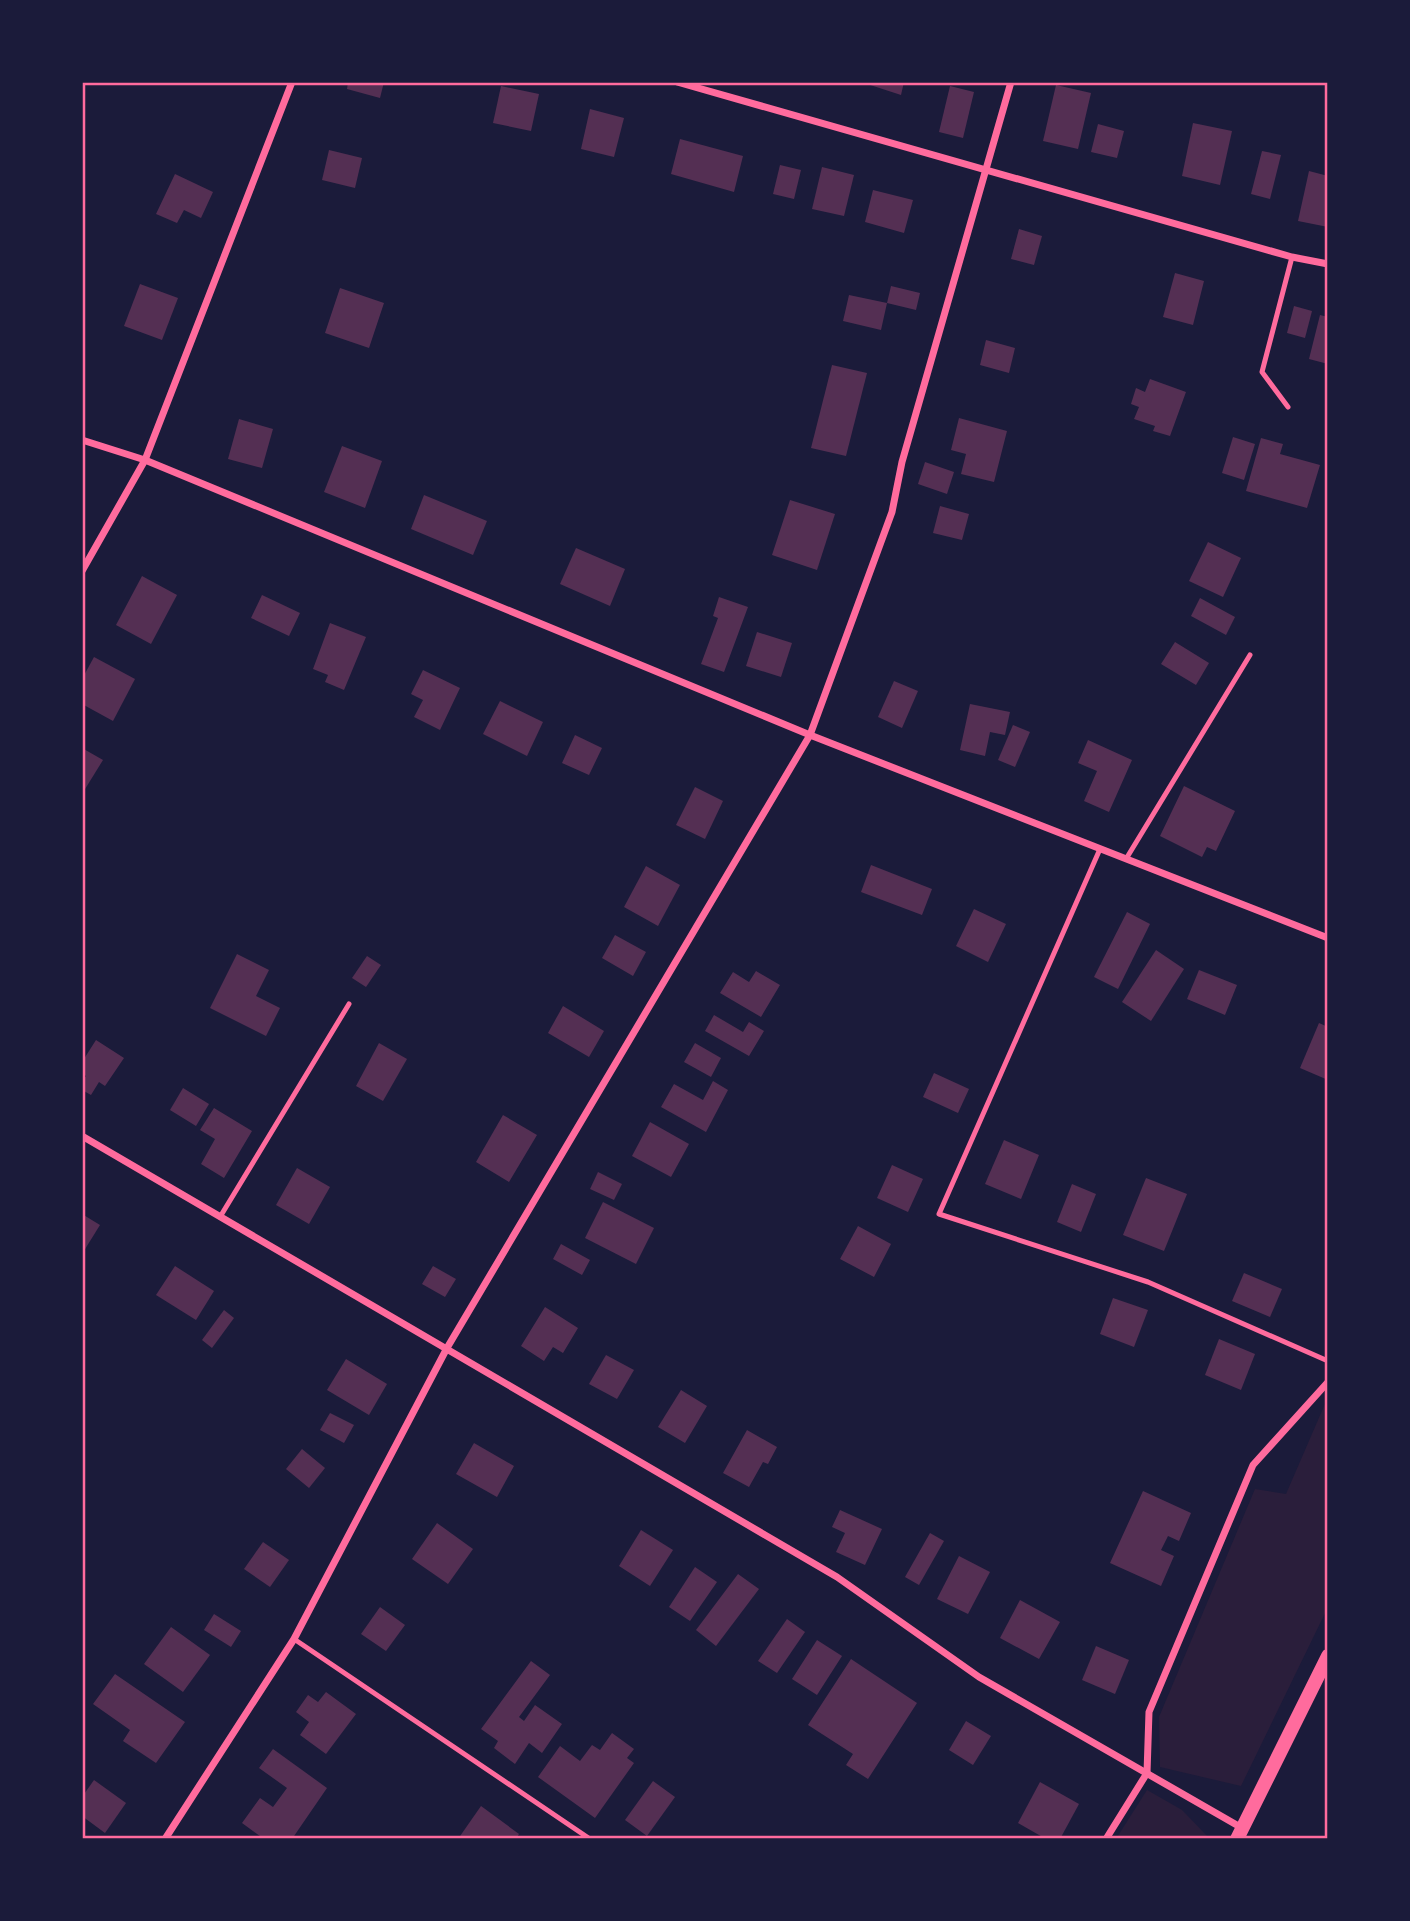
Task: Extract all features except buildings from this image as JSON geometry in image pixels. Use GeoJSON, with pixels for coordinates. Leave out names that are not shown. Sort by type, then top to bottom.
{"type":"FeatureCollection","features":[{"type":"Feature","properties":{"kind":"main road"},"geometry":{"type":"LineString","coordinates":[[1239,1833],[1328,1656]]}},
{"type":"Feature","properties":{"kind":"street"},"geometry":{"type":"LineString","coordinates":[[82,571],[145,460],[292,82]]}},
{"type":"Feature","properties":{"kind":"street"},"geometry":{"type":"LineString","coordinates":[[677,82],[1292,257],[1328,264]]}},
{"type":"Feature","properties":{"kind":"street"},"geometry":{"type":"LineString","coordinates":[[165,1839],[294,1639],[447,1348],[810,735],[892,512],[902,462],[1011,82]]}},
{"type":"Feature","properties":{"kind":"street"},"geometry":{"type":"LineString","coordinates":[[82,440],[145,460],[810,735],[1328,937]]}},
{"type":"Feature","properties":{"kind":"street"},"geometry":{"type":"LineString","coordinates":[[82,1136],[837,1577],[979,1677],[1147,1773],[1239,1833]]}},
{"type":"Feature","properties":{"kind":"street"},"geometry":{"type":"LineString","coordinates":[[1106,1839],[1147,1773],[1149,1712],[1253,1465],[1328,1382]]}},
{"type":"Feature","properties":{"kind":"lane"},"geometry":{"type":"LineString","coordinates":[[1288,407],[1262,372],[1292,257]]}},
{"type":"Feature","properties":{"kind":"lane"},"geometry":{"type":"LineString","coordinates":[[1126,859],[1250,654]]}},
{"type":"Feature","properties":{"kind":"lane"},"geometry":{"type":"LineString","coordinates":[[1100,849],[939,1214],[1148,1282],[1328,1362]]}},
{"type":"Feature","properties":{"kind":"lane"},"geometry":{"type":"LineString","coordinates":[[220,1217],[349,1003]]}},
{"type":"Feature","properties":{"kind":"lane"},"geometry":{"type":"LineString","coordinates":[[294,1639],[590,1839]]}},
{"type":"Feature","properties":{"kind":"shaded area"},"geometry":{"type":"Polygon","coordinates":[[[1328,1397],[1328,1607],[1241,1786],[1160,1767],[1159,1717],[1255,1489],[1286,1494],[1328,1397]]]}},
{"type":"Feature","properties":{"kind":"shaded area"},"geometry":{"type":"Polygon","coordinates":[[[1147,1790],[1182,1810],[1207,1839],[1116,1839],[1147,1790]]]}}]}
